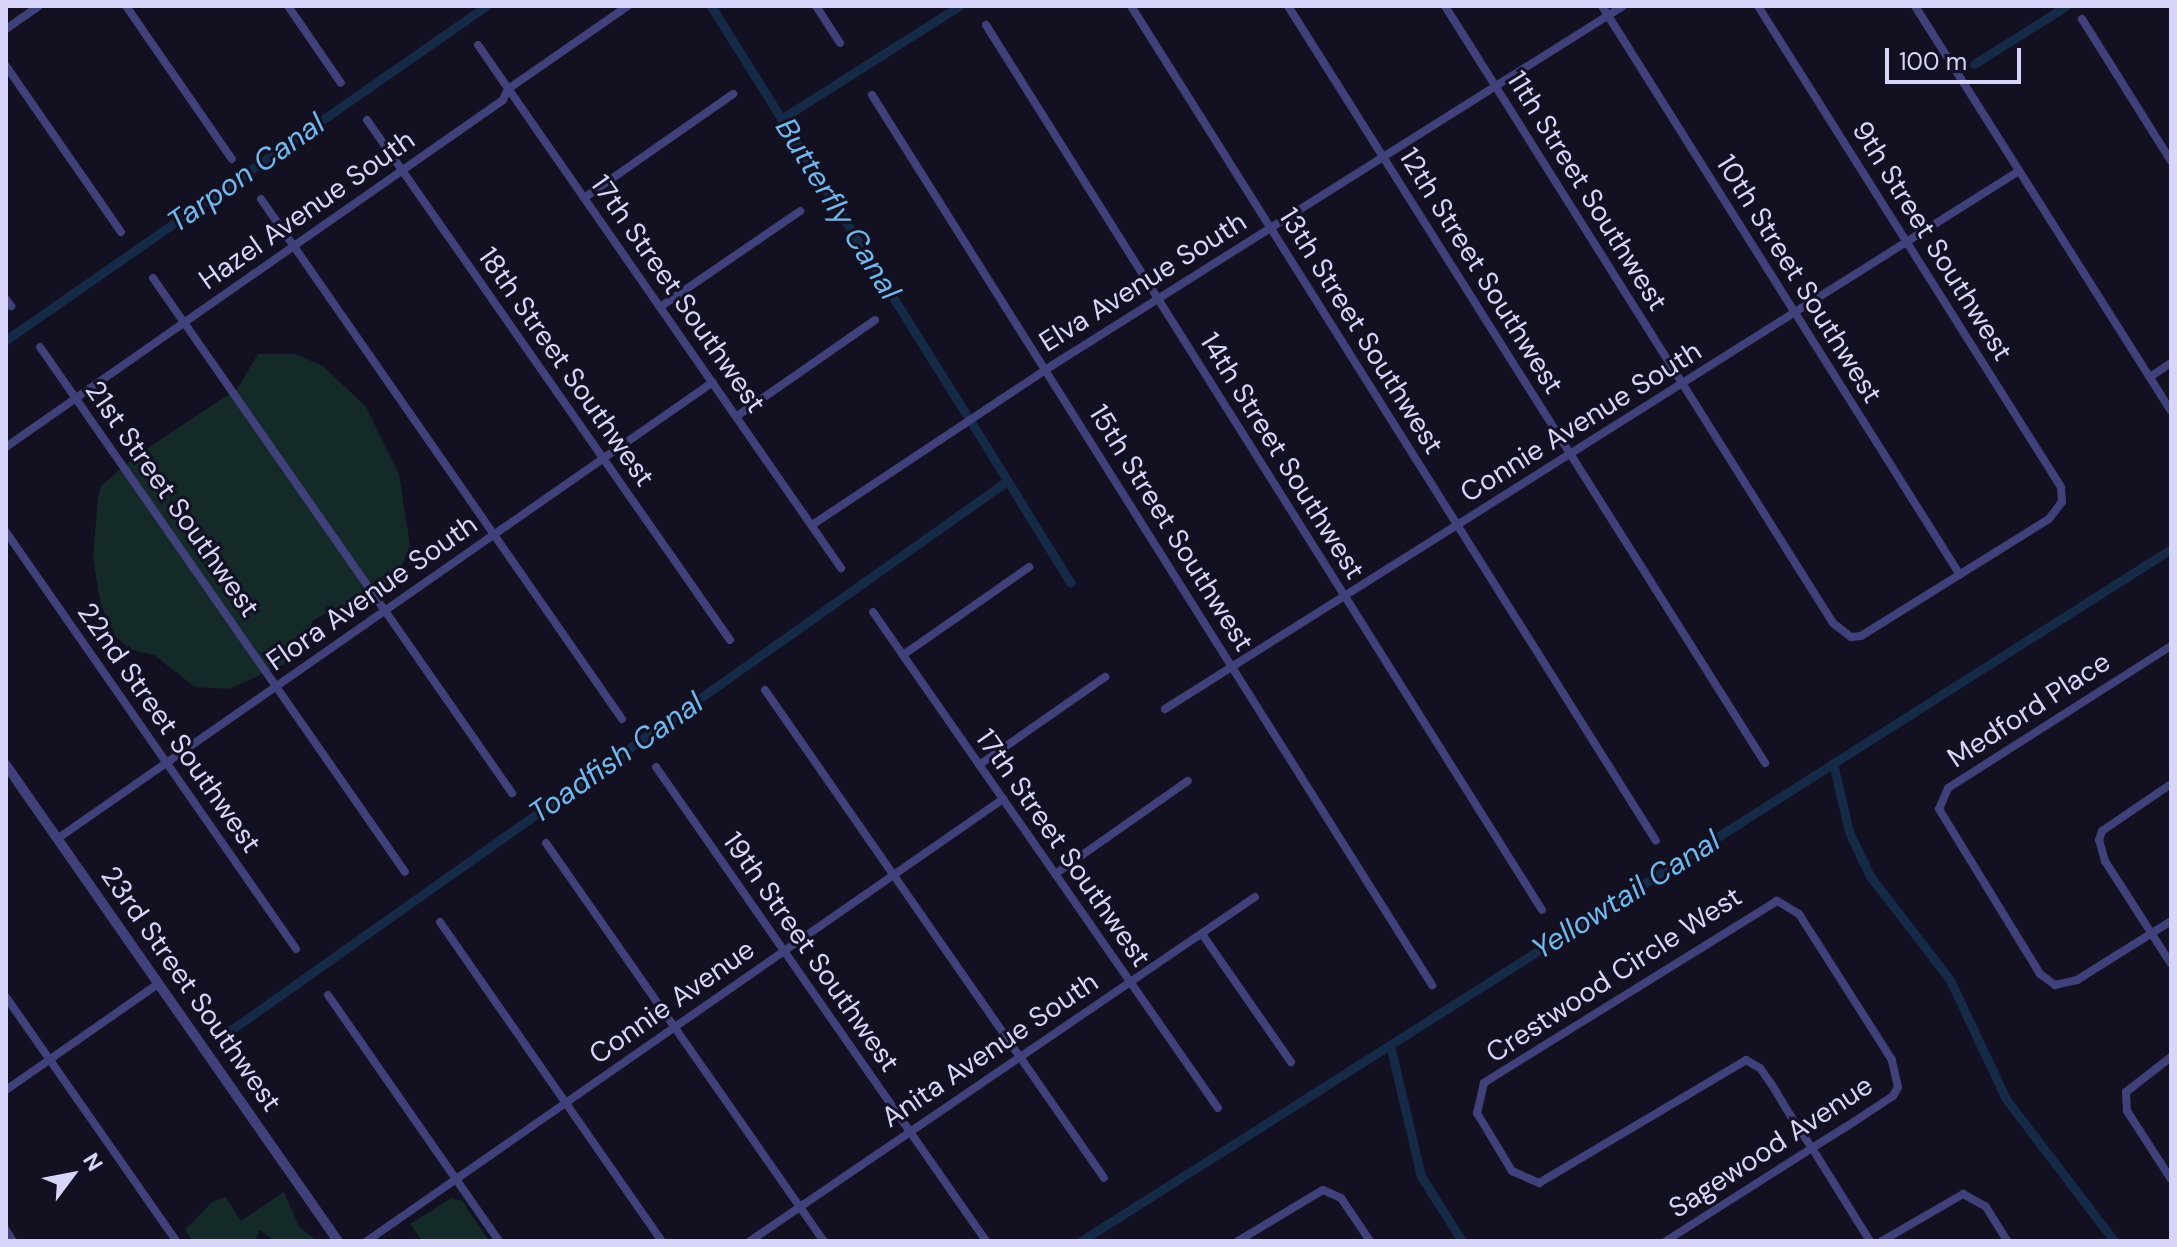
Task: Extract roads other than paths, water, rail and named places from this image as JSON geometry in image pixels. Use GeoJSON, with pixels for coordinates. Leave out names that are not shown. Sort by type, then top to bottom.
{"type":"FeatureCollection","features":[{"type":"Feature","properties":{"kind":"street"},"geometry":{"type":"LineString","coordinates":[[6,29],[39,6]]}},
{"type":"Feature","properties":{"kind":"street"},"geometry":{"type":"LineString","coordinates":[[126,6],[232,159]]}},
{"type":"Feature","properties":{"kind":"street"},"geometry":{"type":"LineString","coordinates":[[288,6],[341,83]]}},
{"type":"Feature","properties":{"kind":"street","name":"Hazel Avenue South"},"geometry":{"type":"LineString","coordinates":[[6,447],[403,171],[503,100],[508,89],[628,6]]}},
{"type":"Feature","properties":{"kind":"street"},"geometry":{"type":"LineString","coordinates":[[816,6],[840,43]]}},
{"type":"Feature","properties":{"kind":"street","name":"13th Street Southwest"},"geometry":{"type":"LineString","coordinates":[[1131,6],[1656,841]]}},
{"type":"Feature","properties":{"kind":"street","name":"12th Street Southwest"},"geometry":{"type":"LineString","coordinates":[[1288,6],[1765,763]]}},
{"type":"Feature","properties":{"kind":"street","name":"11th Street Southwest"},"geometry":{"type":"LineString","coordinates":[[1445,6],[1833,623],[1851,637],[1960,575]]}},
{"type":"Feature","properties":{"kind":"street","name":"10th Street Southwest"},"geometry":{"type":"LineString","coordinates":[[1602,6],[1960,575]]}},
{"type":"Feature","properties":{"kind":"street","name":"Elva Avenue South"},"geometry":{"type":"LineString","coordinates":[[812,525],[1045,370],[1623,6]]}},
{"type":"Feature","properties":{"kind":"street","name":"9th Street Southwest"},"geometry":{"type":"LineString","coordinates":[[1758,6],[2046,461],[2062,502],[2049,519],[1960,575]]}},
{"type":"Feature","properties":{"kind":"street"},"geometry":{"type":"LineString","coordinates":[[1915,6],[2171,411]]}},
{"type":"Feature","properties":{"kind":"street"},"geometry":{"type":"LineString","coordinates":[[2082,19],[2171,161]]}},
{"type":"Feature","properties":{"kind":"street","name":"14th Street Southwest"},"geometry":{"type":"LineString","coordinates":[[986,25],[1542,910]]}},
{"type":"Feature","properties":{"kind":"street","name":"17th Street Southwest"},"geometry":{"type":"LineString","coordinates":[[478,45],[841,568]]}},
{"type":"Feature","properties":{"kind":"street"},"geometry":{"type":"LineString","coordinates":[[6,66],[121,232]]}},
{"type":"Feature","properties":{"kind":"street"},"geometry":{"type":"LineString","coordinates":[[584,198],[733,94]]}},
{"type":"Feature","properties":{"kind":"street","name":"15th Street Southwest"},"geometry":{"type":"LineString","coordinates":[[872,95],[1432,985]]}},
{"type":"Feature","properties":{"kind":"street","name":"18th Street Southwest"},"geometry":{"type":"LineString","coordinates":[[367,120],[730,640]]}},
{"type":"Feature","properties":{"kind":"street","name":"Connie Avenue South"},"geometry":{"type":"LineString","coordinates":[[1165,709],[2019,171]]}},
{"type":"Feature","properties":{"kind":"street"},"geometry":{"type":"LineString","coordinates":[[261,199],[622,719]]}},
{"type":"Feature","properties":{"kind":"street"},"geometry":{"type":"LineString","coordinates":[[660,307],[800,211]]}},
{"type":"Feature","properties":{"kind":"street"},"geometry":{"type":"LineString","coordinates":[[153,278],[512,793]]}},
{"type":"Feature","properties":{"kind":"street"},"geometry":{"type":"LineString","coordinates":[[737,416],[875,320]]}},
{"type":"Feature","properties":{"kind":"street","name":"21st Street Southwest"},"geometry":{"type":"LineString","coordinates":[[40,347],[405,872]]}},
{"type":"Feature","properties":{"kind":"street"},"geometry":{"type":"LineString","coordinates":[[2150,377],[2171,363]]}},
{"type":"Feature","properties":{"kind":"street","name":"Flora Avenue South"},"geometry":{"type":"LineString","coordinates":[[57,839],[713,382]]}},
{"type":"Feature","properties":{"kind":"street","name":"22nd Street Southwest"},"geometry":{"type":"LineString","coordinates":[[6,532],[296,949]]}},
{"type":"Feature","properties":{"kind":"street"},"geometry":{"type":"LineString","coordinates":[[903,655],[1029,567]]}},
{"type":"Feature","properties":{"kind":"street","name":"17th Street Southwest"},"geometry":{"type":"LineString","coordinates":[[873,612],[1218,1108]]}},
{"type":"Feature","properties":{"kind":"street","name":"Medford Place"},"geometry":{"type":"LineString","coordinates":[[2151,933],[2077,980],[2055,985],[2040,974],[1959,847],[1939,809],[1941,798],[2171,646]]}},
{"type":"Feature","properties":{"kind":"street"},"geometry":{"type":"LineString","coordinates":[[979,765],[1105,677]]}},
{"type":"Feature","properties":{"kind":"street"},"geometry":{"type":"LineString","coordinates":[[765,690],[1104,1178]]}},
{"type":"Feature","properties":{"kind":"street","name":"23rd Street Southwest"},"geometry":{"type":"LineString","coordinates":[[6,765],[338,1241]]}},
{"type":"Feature","properties":{"kind":"street","name":"19th Street Southwest"},"geometry":{"type":"LineString","coordinates":[[656,767],[986,1241]]}},
{"type":"Feature","properties":{"kind":"street"},"geometry":{"type":"LineString","coordinates":[[1055,874],[1188,781]]}},
{"type":"Feature","properties":{"kind":"street"},"geometry":{"type":"LineString","coordinates":[[2171,784],[2102,831],[2099,840],[2105,861],[2171,964]]}},
{"type":"Feature","properties":{"kind":"street","name":"Connie Avenue"},"geometry":{"type":"LineString","coordinates":[[367,1241],[1003,799]]}},
{"type":"Feature","properties":{"kind":"street"},"geometry":{"type":"LineString","coordinates":[[546,843],[824,1241]]}},
{"type":"Feature","properties":{"kind":"street","name":"Anita Avenue South"},"geometry":{"type":"LineString","coordinates":[[750,1241],[1017,1054],[1130,983],[1255,897]]}},
{"type":"Feature","properties":{"kind":"street","name":"Crestwood Circle West"},"geometry":{"type":"LineString","coordinates":[[1812,1148],[1760,1068],[1746,1060],[1539,1183],[1512,1171],[1477,1113],[1477,1092],[1777,901],[1799,914],[1892,1060],[1898,1087]]}},
{"type":"Feature","properties":{"kind":"street"},"geometry":{"type":"LineString","coordinates":[[2151,933],[2171,921]]}},
{"type":"Feature","properties":{"kind":"street"},"geometry":{"type":"LineString","coordinates":[[440,922],[662,1241]]}},
{"type":"Feature","properties":{"kind":"street"},"geometry":{"type":"LineString","coordinates":[[1202,934],[1291,1062]]}},
{"type":"Feature","properties":{"kind":"street"},"geometry":{"type":"LineString","coordinates":[[6,1090],[158,984]]}},
{"type":"Feature","properties":{"kind":"street"},"geometry":{"type":"LineString","coordinates":[[328,995],[499,1241]]}},
{"type":"Feature","properties":{"kind":"street"},"geometry":{"type":"LineString","coordinates":[[6,997],[176,1241]]}},
{"type":"Feature","properties":{"kind":"street"},"geometry":{"type":"LineString","coordinates":[[2171,1057],[2126,1092],[2127,1111],[2171,1179]]}},
{"type":"Feature","properties":{"kind":"street","name":"Sagewood Avenue"},"geometry":{"type":"LineString","coordinates":[[1666,1241],[1812,1148],[1898,1087]]}},
{"type":"Feature","properties":{"kind":"street"},"geometry":{"type":"LineString","coordinates":[[1812,1148],[1870,1241]]}},
{"type":"Feature","properties":{"kind":"street"},"geometry":{"type":"LineString","coordinates":[[1238,1241],[1323,1190],[1341,1198],[1370,1241]]}},
{"type":"Feature","properties":{"kind":"street"},"geometry":{"type":"LineString","coordinates":[[1882,1241],[1963,1194],[1986,1207],[2007,1241]]}},
{"type":"Feature","properties":{"kind":"street"},"geometry":{"type":"LineString","coordinates":[[6,1230],[13,1241]]}},
{"type":"Feature","properties":{"kind":"waterway","name":"Tarpon Canal"},"geometry":{"type":"LineString","coordinates":[[6,340],[486,6]]}},
{"type":"Feature","properties":{"kind":"waterway","name":"Butterfly Canal"},"geometry":{"type":"LineString","coordinates":[[711,6],[965,413]]}},
{"type":"Feature","properties":{"kind":"waterway"},"geometry":{"type":"LineString","coordinates":[[781,119],[959,6]]}},
{"type":"Feature","properties":{"kind":"waterway"},"geometry":{"type":"LineString","coordinates":[[1974,64],[2066,6]]}},
{"type":"Feature","properties":{"kind":"waterway","name":"Butterfly Canal"},"geometry":{"type":"LineString","coordinates":[[973,425],[1070,582]]}},
{"type":"Feature","properties":{"kind":"waterway","name":"Toadfish Canal"},"geometry":{"type":"LineString","coordinates":[[224,1035],[1007,481]]}},
{"type":"Feature","properties":{"kind":"waterway","name":"Yellowtail Canal"},"geometry":{"type":"LineString","coordinates":[[1081,1241],[2171,549]]}},
{"type":"Feature","properties":{"kind":"waterway"},"geometry":{"type":"LineString","coordinates":[[1833,763],[1849,832],[1870,876],[1950,980],[2006,1099],[2114,1241]]}},
{"type":"Feature","properties":{"kind":"waterway"},"geometry":{"type":"LineString","coordinates":[[1390,1045],[1421,1176],[1462,1241]]}}]}
